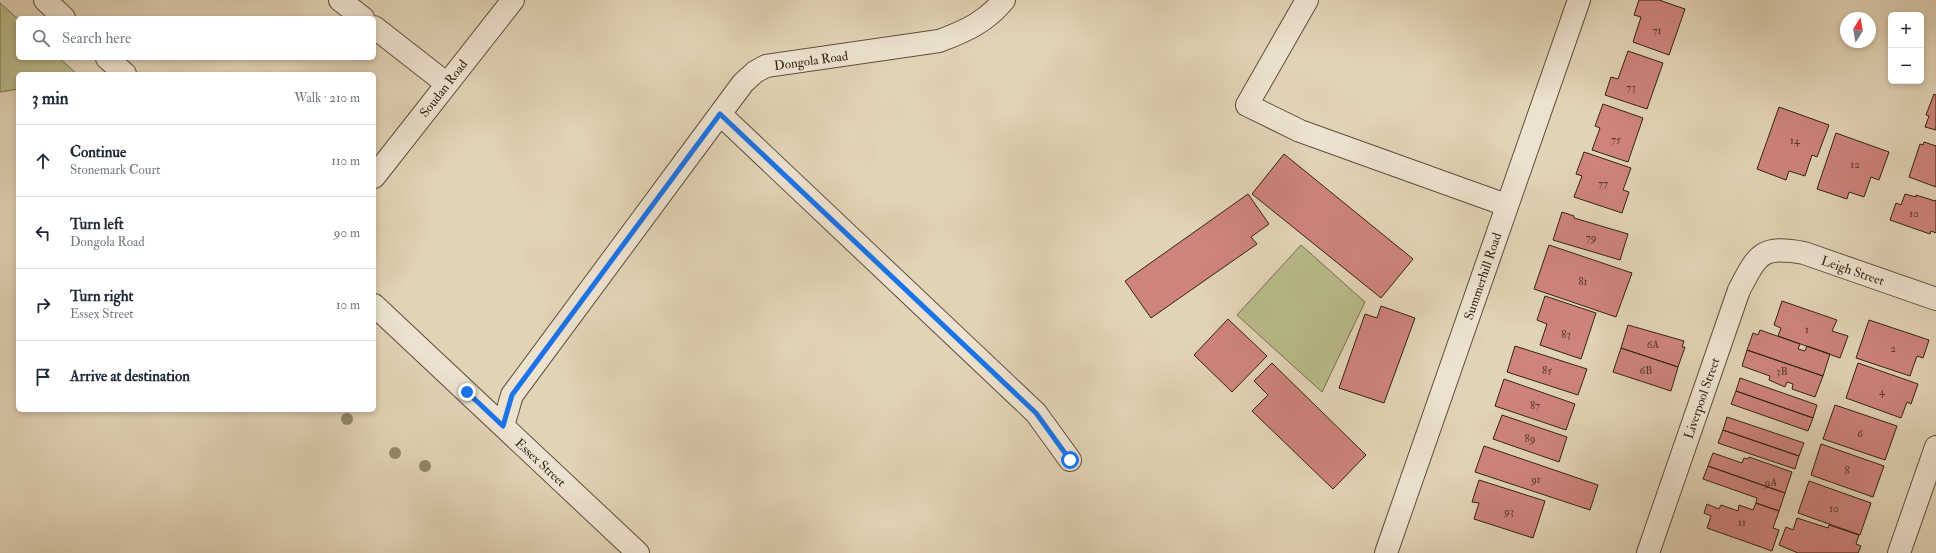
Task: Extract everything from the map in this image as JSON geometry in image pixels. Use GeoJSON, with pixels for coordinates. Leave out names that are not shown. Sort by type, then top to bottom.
{"type":"FeatureCollection","features":[{"type":"Feature","properties":{"kind":"street"},"geometry":{"type":"LineString","coordinates":[[45,0],[62,16]]}},
{"type":"Feature","properties":{"kind":"street"},"geometry":{"type":"LineString","coordinates":[[340,0],[360,16]]}},
{"type":"Feature","properties":{"kind":"street","name":"Soudan Road"},"geometry":{"type":"LineString","coordinates":[[376,174],[513,0]]}},
{"type":"Feature","properties":{"kind":"street","name":"Dongola Road"},"geometry":{"type":"LineString","coordinates":[[503,426],[512,395],[743,83],[755,72],[766,66],[939,41],[964,32],[980,23],[992,14],[1004,0]]}},
{"type":"Feature","properties":{"kind":"street"},"geometry":{"type":"LineString","coordinates":[[1307,0],[1247,105],[1300,131],[1506,205]]}},
{"type":"Feature","properties":{"kind":"street","name":"Summerhill Road"},"geometry":{"type":"LineString","coordinates":[[1386,553],[1506,205],[1580,0]]}},
{"type":"Feature","properties":{"kind":"street"},"geometry":{"type":"LineString","coordinates":[[376,29],[447,84]]}},
{"type":"Feature","properties":{"kind":"street"},"geometry":{"type":"LineString","coordinates":[[109,60],[123,72]]}},
{"type":"Feature","properties":{"kind":"street"},"geometry":{"type":"LineString","coordinates":[[720,114],[1036,413],[1070,460]]}},
{"type":"Feature","properties":{"kind":"street","name":"Leigh Street"},"geometry":{"type":"LineString","coordinates":[[1768,250],[1784,249],[1804,253],[1936,299]]}},
{"type":"Feature","properties":{"kind":"street","name":"Liverpool Street"},"geometry":{"type":"LineString","coordinates":[[1648,553],[1739,290],[1759,257],[1768,250]]}},
{"type":"Feature","properties":{"kind":"street","name":"Essex Street"},"geometry":{"type":"LineString","coordinates":[[376,307],[638,553]]}},
{"type":"Feature","properties":{"kind":"street"},"geometry":{"type":"LineString","coordinates":[[1899,553],[1936,447]]}},
{"type":"Feature","properties":{"kind":"green space"},"geometry":{"type":"Polygon","coordinates":[[[0,3],[16,17],[16,60],[61,60],[75,72],[16,72],[16,89],[0,92],[0,3]]]}},
{"type":"Feature","properties":{"kind":"green space"},"geometry":{"type":"Polygon","coordinates":[[[1301,245],[1365,302],[1322,392],[1237,315],[1301,245]]]}},
{"type":"Feature","properties":{"kind":"building"},"geometry":{"type":"Polygon","coordinates":[[[1639,0],[1659,0],[1685,9],[1669,55],[1633,42],[1641,17],[1634,15],[1639,0]]]}},
{"type":"Feature","properties":{"kind":"building"},"geometry":{"type":"Polygon","coordinates":[[[1628,51],[1663,63],[1647,109],[1605,95],[1611,77],[1618,79],[1628,51]]]}},
{"type":"Feature","properties":{"kind":"building"},"geometry":{"type":"Polygon","coordinates":[[[1934,94],[1936,95],[1936,130],[1925,127],[1929,116],[1926,115],[1934,94]]]}},
{"type":"Feature","properties":{"kind":"building"},"geometry":{"type":"Polygon","coordinates":[[[1603,104],[1643,118],[1628,162],[1592,150],[1600,128],[1595,126],[1603,104]]]}},
{"type":"Feature","properties":{"kind":"building"},"geometry":{"type":"Polygon","coordinates":[[[1779,107],[1829,125],[1817,157],[1812,155],[1805,176],[1789,171],[1786,180],[1757,169],[1779,107]]]}},
{"type":"Feature","properties":{"kind":"building"},"geometry":{"type":"Polygon","coordinates":[[[1836,133],[1889,152],[1879,180],[1871,177],[1864,197],[1849,192],[1847,199],[1817,189],[1836,133]]]}},
{"type":"Feature","properties":{"kind":"building"},"geometry":{"type":"Polygon","coordinates":[[[1924,142],[1936,146],[1936,187],[1909,177],[1920,144],[1923,145],[1924,142]]]}},
{"type":"Feature","properties":{"kind":"building"},"geometry":{"type":"Polygon","coordinates":[[[1584,152],[1631,168],[1623,190],[1629,192],[1622,213],[1574,197],[1582,176],[1576,174],[1584,152]]]}},
{"type":"Feature","properties":{"kind":"building"},"geometry":{"type":"Polygon","coordinates":[[[1284,154],[1413,259],[1381,298],[1252,194],[1284,154]]]}},
{"type":"Feature","properties":{"kind":"building"},"geometry":{"type":"Polygon","coordinates":[[[1248,194],[1269,224],[1251,237],[1257,244],[1151,318],[1125,281],[1248,194]]]}},
{"type":"Feature","properties":{"kind":"building"},"geometry":{"type":"Polygon","coordinates":[[[1905,194],[1936,200],[1936,233],[1931,231],[1930,234],[1890,220],[1896,203],[1901,205],[1905,194]]]}},
{"type":"Feature","properties":{"kind":"building"},"geometry":{"type":"Polygon","coordinates":[[[1562,212],[1574,216],[1574,218],[1628,234],[1620,260],[1553,240],[1562,212]]]}},
{"type":"Feature","properties":{"kind":"building"},"geometry":{"type":"Polygon","coordinates":[[[1549,245],[1632,273],[1616,317],[1534,289],[1549,245]]]}},
{"type":"Feature","properties":{"kind":"building"},"geometry":{"type":"Polygon","coordinates":[[[1545,296],[1596,313],[1581,359],[1540,345],[1547,324],[1537,320],[1545,296]]]}},
{"type":"Feature","properties":{"kind":"building"},"geometry":{"type":"Polygon","coordinates":[[[1782,301],[1837,320],[1832,331],[1848,336],[1840,358],[1778,336],[1781,328],[1774,325],[1782,301]]]}},
{"type":"Feature","properties":{"kind":"building"},"geometry":{"type":"Polygon","coordinates":[[[1381,306],[1415,318],[1384,403],[1339,388],[1365,314],[1377,318],[1381,306]]]}},
{"type":"Feature","properties":{"kind":"building"},"geometry":{"type":"Polygon","coordinates":[[[1228,319],[1267,356],[1232,392],[1194,355],[1228,319]]]}},
{"type":"Feature","properties":{"kind":"building"},"geometry":{"type":"Polygon","coordinates":[[[1869,320],[1929,340],[1923,358],[1917,356],[1910,376],[1856,358],[1869,320]]]}},
{"type":"Feature","properties":{"kind":"building"},"geometry":{"type":"Polygon","coordinates":[[[1628,325],[1684,341],[1682,347],[1685,347],[1678,367],[1621,348],[1628,325]]]}},
{"type":"Feature","properties":{"kind":"building"},"geometry":{"type":"Polygon","coordinates":[[[1760,330],[1800,344],[1798,349],[1805,351],[1807,346],[1830,354],[1823,376],[1747,350],[1753,333],[1758,335],[1760,330]]]}},
{"type":"Feature","properties":{"kind":"building"},"geometry":{"type":"Polygon","coordinates":[[[1515,346],[1587,369],[1578,395],[1507,372],[1515,346]]]}},
{"type":"Feature","properties":{"kind":"building"},"geometry":{"type":"Polygon","coordinates":[[[1621,348],[1678,367],[1671,391],[1613,372],[1621,348]]]}},
{"type":"Feature","properties":{"kind":"building"},"geometry":{"type":"Polygon","coordinates":[[[1747,350],[1823,376],[1815,397],[1792,389],[1793,384],[1787,382],[1785,387],[1769,380],[1770,376],[1742,366],[1747,350]]]}},
{"type":"Feature","properties":{"kind":"building"},"geometry":{"type":"Polygon","coordinates":[[[1272,363],[1366,455],[1333,489],[1252,411],[1268,395],[1254,381],[1272,363]]]}},
{"type":"Feature","properties":{"kind":"building"},"geometry":{"type":"Polygon","coordinates":[[[1858,363],[1918,384],[1911,404],[1907,402],[1901,418],[1846,398],[1858,363]]]}},
{"type":"Feature","properties":{"kind":"building"},"geometry":{"type":"Polygon","coordinates":[[[1740,378],[1817,405],[1813,418],[1736,391],[1740,378]]]}},
{"type":"Feature","properties":{"kind":"building"},"geometry":{"type":"Polygon","coordinates":[[[1504,379],[1575,404],[1566,430],[1495,406],[1504,379]]]}},
{"type":"Feature","properties":{"kind":"building"},"geometry":{"type":"Polygon","coordinates":[[[1736,391],[1813,418],[1808,431],[1731,404],[1736,391]]]}},
{"type":"Feature","properties":{"kind":"building"},"geometry":{"type":"Polygon","coordinates":[[[1835,405],[1897,426],[1885,460],[1823,439],[1835,405]]]}},
{"type":"Feature","properties":{"kind":"building"},"geometry":{"type":"Polygon","coordinates":[[[1502,415],[1567,437],[1559,462],[1493,439],[1502,415]]]}},
{"type":"Feature","properties":{"kind":"building"},"geometry":{"type":"Polygon","coordinates":[[[1727,417],[1804,443],[1799,456],[1723,430],[1727,417]]]}},
{"type":"Feature","properties":{"kind":"building"},"geometry":{"type":"Polygon","coordinates":[[[1723,430],[1799,456],[1795,469],[1718,443],[1723,430]]]}},
{"type":"Feature","properties":{"kind":"building"},"geometry":{"type":"Polygon","coordinates":[[[1821,444],[1884,466],[1873,497],[1811,475],[1821,444]]]}},
{"type":"Feature","properties":{"kind":"building"},"geometry":{"type":"Polygon","coordinates":[[[1484,446],[1598,485],[1590,510],[1475,472],[1484,446]]]}},
{"type":"Feature","properties":{"kind":"building"},"geometry":{"type":"Polygon","coordinates":[[[1713,453],[1742,463],[1744,458],[1748,459],[1749,457],[1792,472],[1785,493],[1708,466],[1713,453]]]}},
{"type":"Feature","properties":{"kind":"building"},"geometry":{"type":"Polygon","coordinates":[[[1708,466],[1785,493],[1779,511],[1756,503],[1757,498],[1703,479],[1708,466]]]}},
{"type":"Feature","properties":{"kind":"building"},"geometry":{"type":"Polygon","coordinates":[[[1479,480],[1545,501],[1533,538],[1474,519],[1479,503],[1472,502],[1479,480]]]}},
{"type":"Feature","properties":{"kind":"building"},"geometry":{"type":"Polygon","coordinates":[[[1809,481],[1871,503],[1860,535],[1798,513],[1809,481]]]}},
{"type":"Feature","properties":{"kind":"building"},"geometry":{"type":"Polygon","coordinates":[[[1756,503],[1779,511],[1773,528],[1779,530],[1772,551],[1707,528],[1711,516],[1704,513],[1707,504],[1719,509],[1721,505],[1738,511],[1739,505],[1753,510],[1756,503]]]}},
{"type":"Feature","properties":{"kind":"building"},"geometry":{"type":"Polygon","coordinates":[[[1797,518],[1828,528],[1829,525],[1859,535],[1856,544],[1861,546],[1858,553],[1798,553],[1779,545],[1786,527],[1793,530],[1797,518]]]}},
{"type":"Feature","properties":{"kind":"route"},"geometry":{"type":"LineString","coordinates":[[467,392],[503,426],[512,395],[720,114],[1036,413],[1070,460]]}}]}
